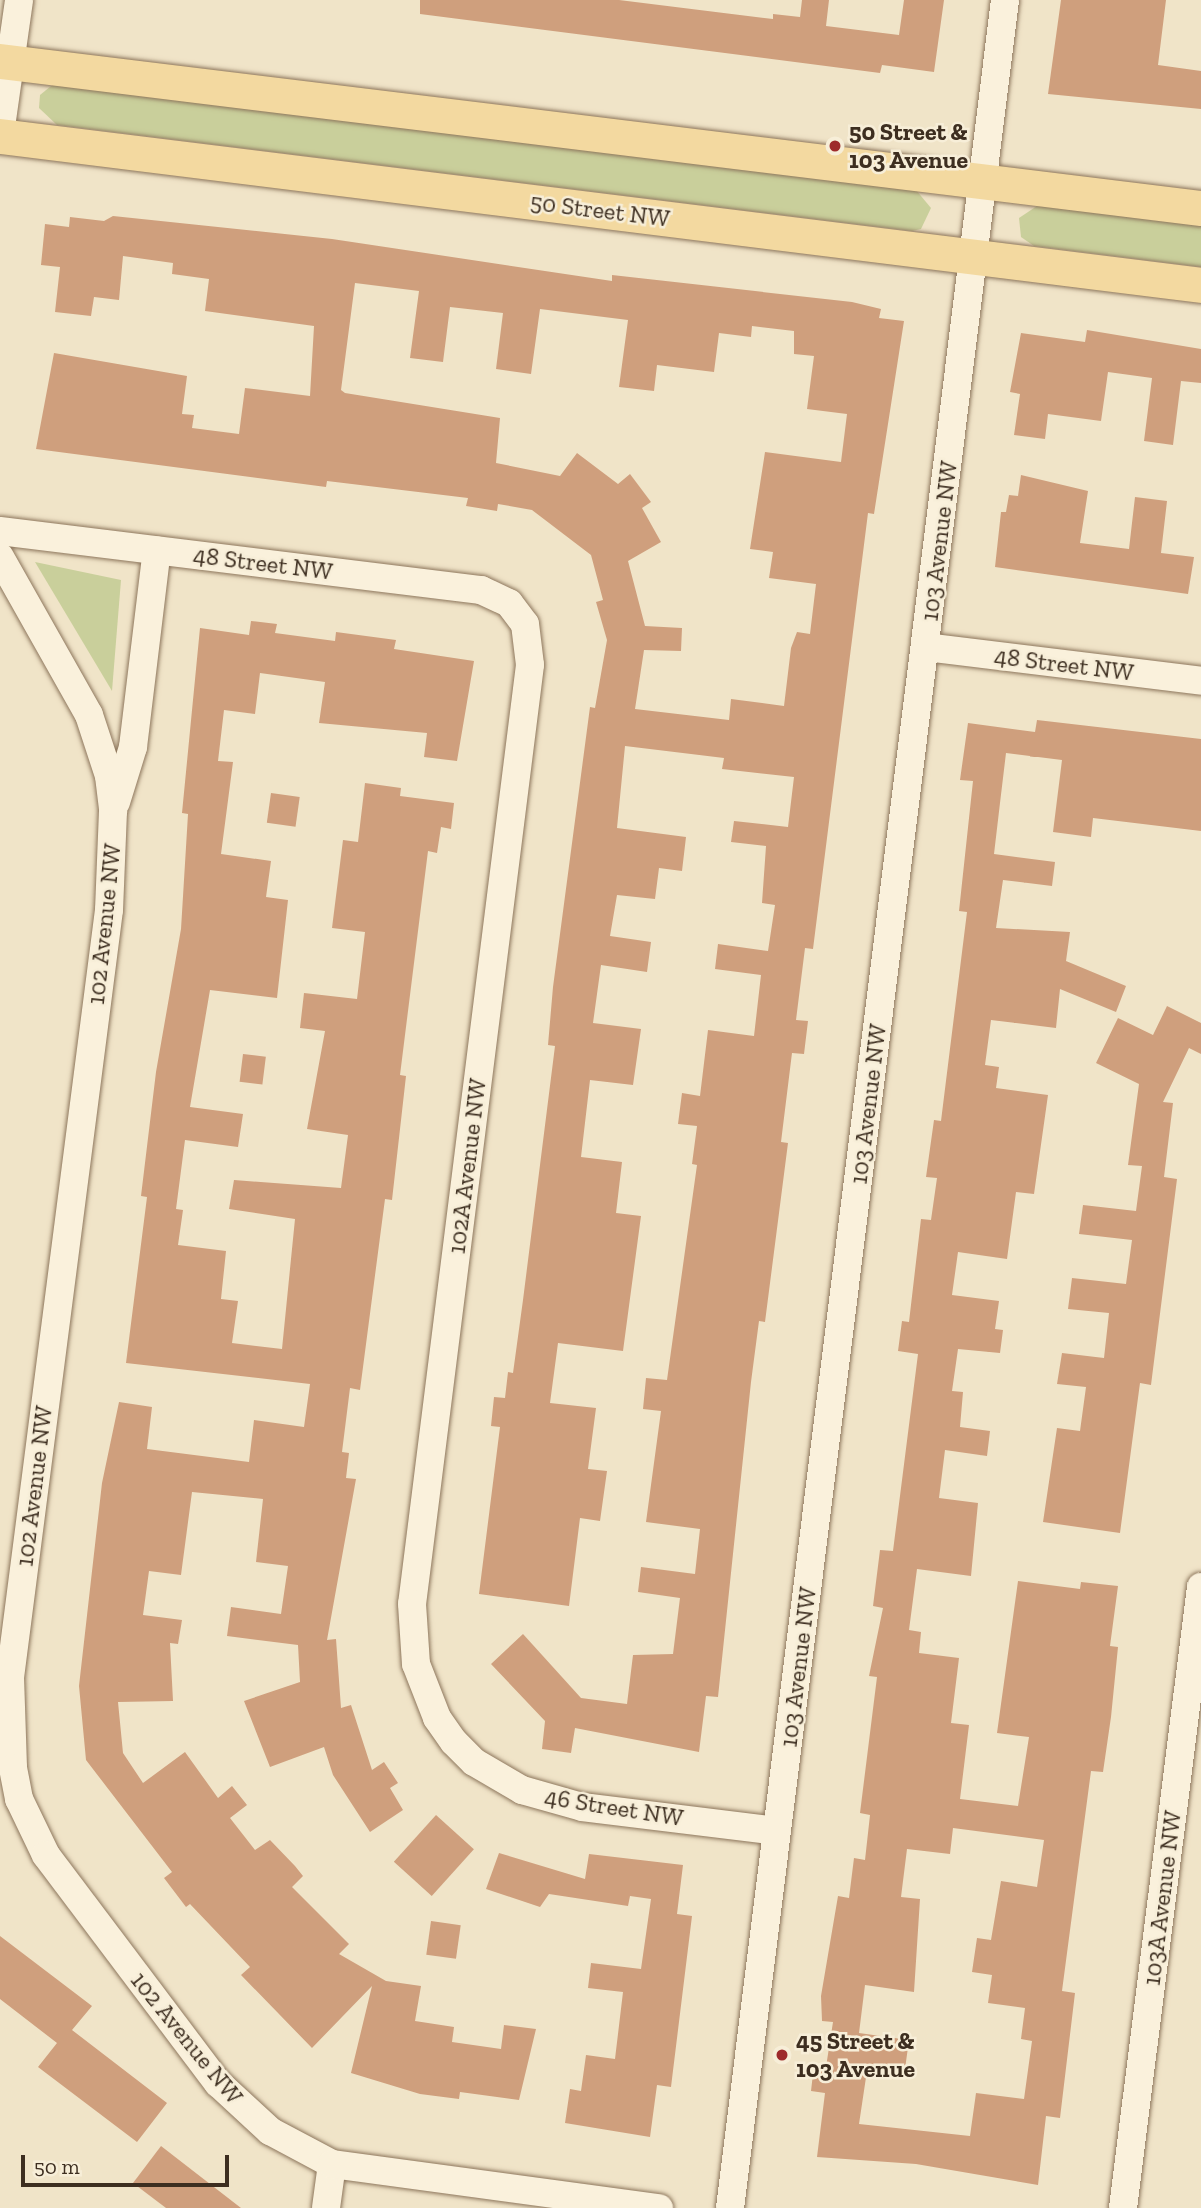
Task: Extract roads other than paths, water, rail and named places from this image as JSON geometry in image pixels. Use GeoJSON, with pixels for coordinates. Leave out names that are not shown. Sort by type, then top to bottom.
{"type":"FeatureCollection","features":[{"type":"Feature","properties":{"kind":"main road"},"geometry":{"type":"LineString","coordinates":[[6,62],[1201,208]]}},
{"type":"Feature","properties":{"kind":"main road","name":"50 Street NW"},"geometry":{"type":"LineString","coordinates":[[0,135],[1201,285]]}},
{"type":"Feature","properties":{"kind":"street"},"geometry":{"type":"LineString","coordinates":[[0,135],[6,62],[19,0]]}},
{"type":"Feature","properties":{"kind":"street","name":"103 Avenue NW"},"geometry":{"type":"LineString","coordinates":[[730,2208],[1005,0]]}},
{"type":"Feature","properties":{"kind":"street","name":"48 Street NW"},"geometry":{"type":"LineString","coordinates":[[0,531],[481,590],[499,596],[518,613]]}},
{"type":"Feature","properties":{"kind":"street","name":"102 Avenue NW"},"geometry":{"type":"LineString","coordinates":[[113,811],[133,747],[156,550]]}},
{"type":"Feature","properties":{"kind":"street","name":"102 Avenue NW"},"geometry":{"type":"LineString","coordinates":[[0,557],[89,715],[108,776],[113,811],[108,910],[10,1677],[12,1768],[19,1799],[46,1855],[218,2083],[270,2131],[332,2164]]}},
{"type":"Feature","properties":{"kind":"street","name":"102A Avenue NW"},"geometry":{"type":"LineString","coordinates":[[437,1718],[416,1664],[412,1604],[530,665],[525,624],[518,613]]}},
{"type":"Feature","properties":{"kind":"street","name":"48 Street NW"},"geometry":{"type":"LineString","coordinates":[[926,647],[1201,681]]}},
{"type":"Feature","properties":{"kind":"street","name":"103A Avenue NW"},"geometry":{"type":"LineString","coordinates":[[1124,2208],[1201,1587]]}},
{"type":"Feature","properties":{"kind":"street","name":"46 Street NW"},"geometry":{"type":"LineString","coordinates":[[437,1718],[474,1762],[542,1798],[777,1831]]}},
{"type":"Feature","properties":{"kind":"street"},"geometry":{"type":"LineString","coordinates":[[326,2208],[332,2164],[659,2208]]}},
{"type":"Feature","properties":{"kind":"place","name":"50 Street & 103 Avenue"},"geometry":{"type":"Point","coordinates":[835,146]}},
{"type":"Feature","properties":{"kind":"place","name":"45 Street & 103 Avenue"},"geometry":{"type":"Point","coordinates":[782,2055]}}]}
